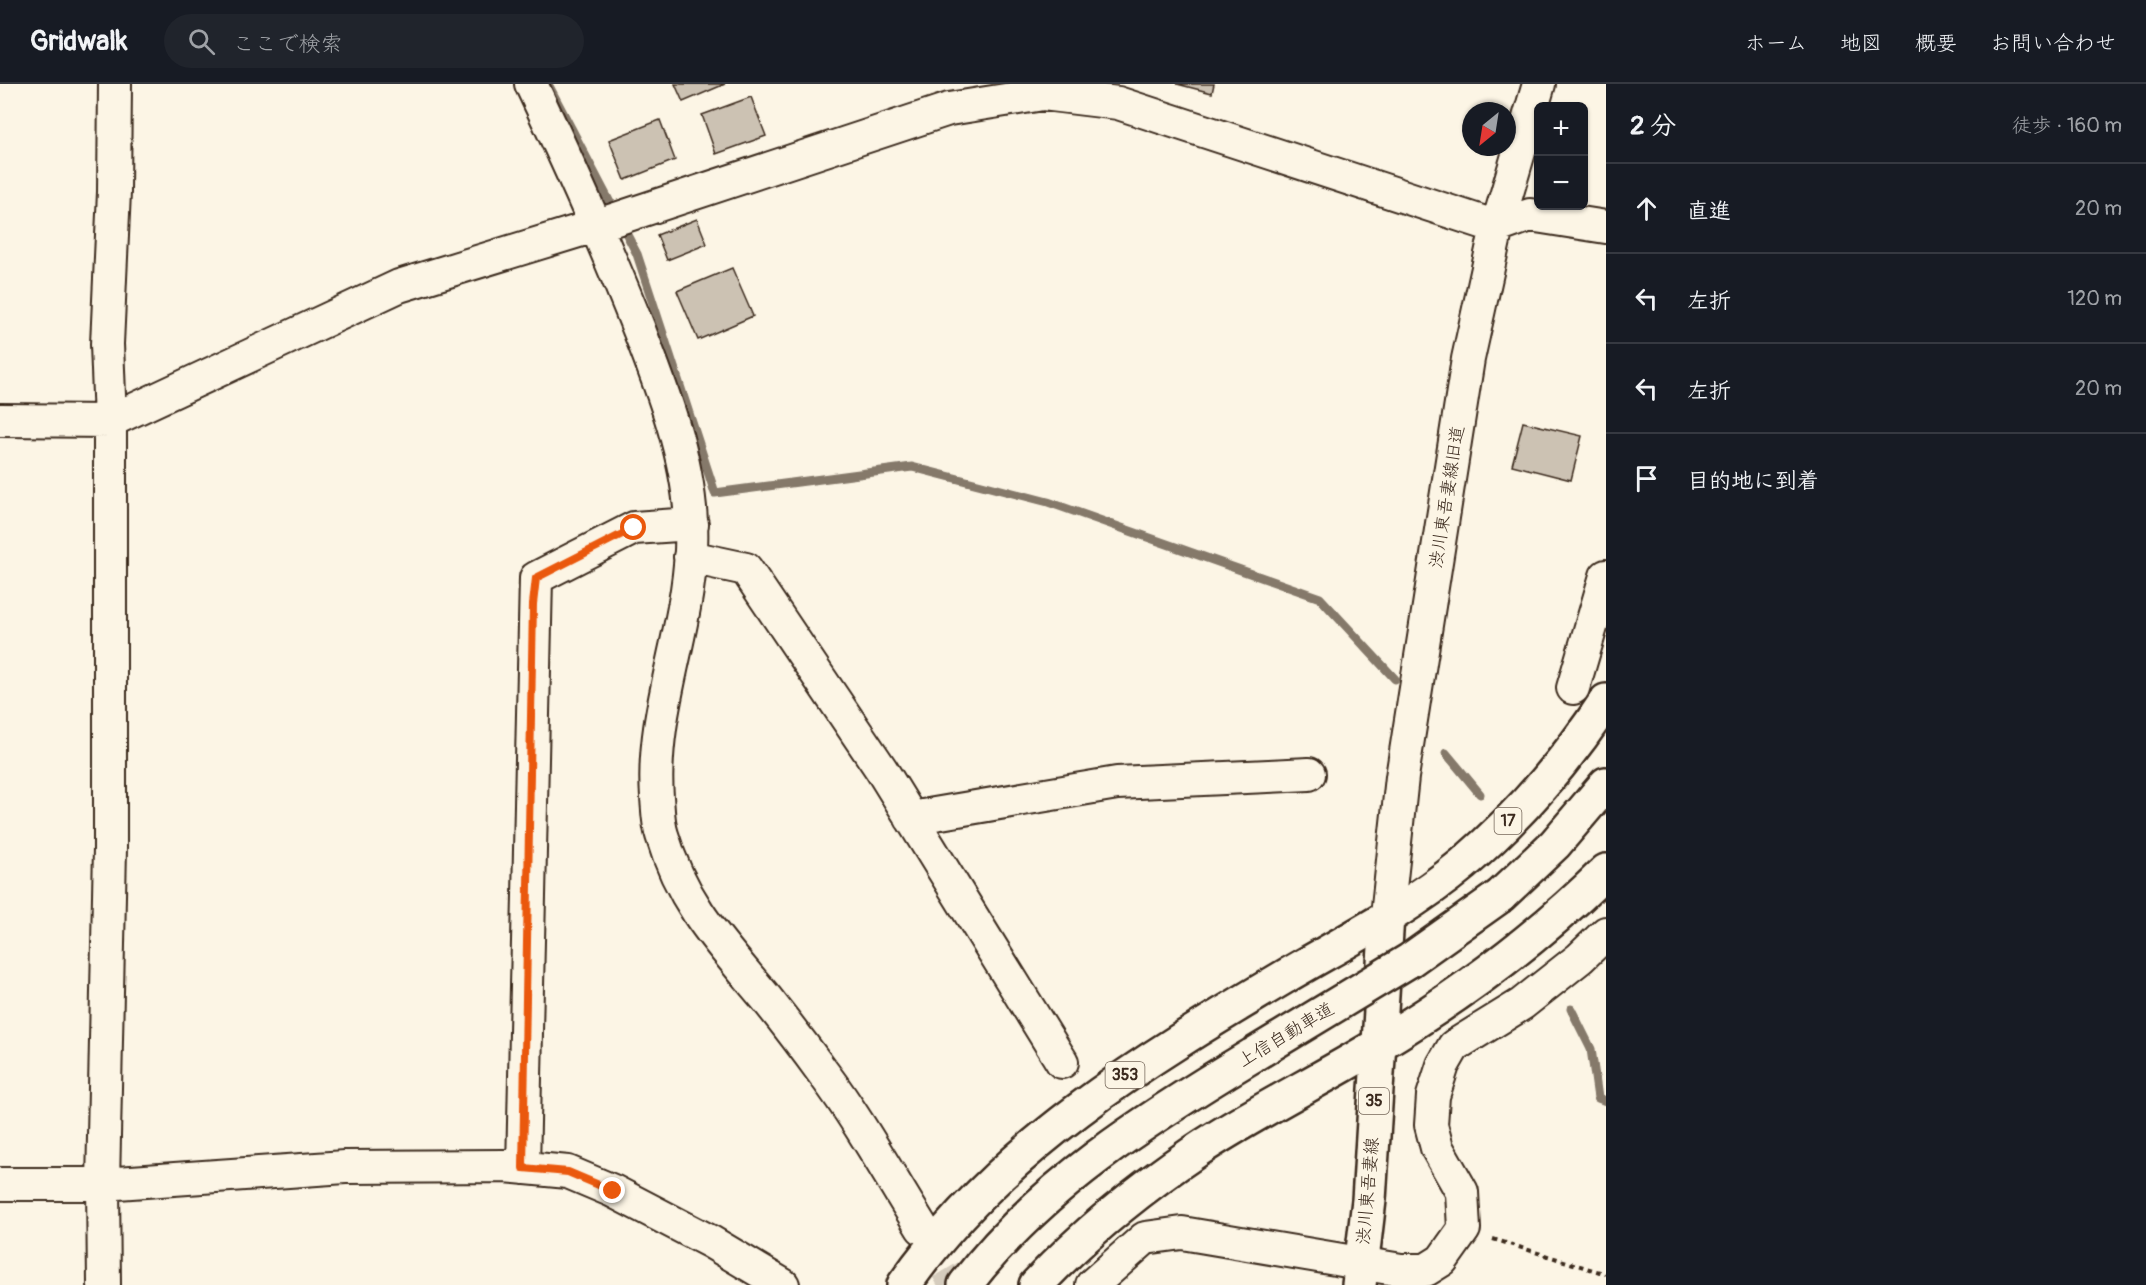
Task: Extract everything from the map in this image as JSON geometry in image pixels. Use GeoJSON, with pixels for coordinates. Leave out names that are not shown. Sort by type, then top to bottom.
{"type":"FeatureCollection","features":[{"type":"Feature","properties":{"kind":"main road","name":"17"},"geometry":{"type":"LineString","coordinates":[[1387,916],[1462,864],[1533,797],[1581,739],[1606,701]]}},
{"type":"Feature","properties":{"kind":"main road","name":"上信自動車道"},"geometry":{"type":"LineString","coordinates":[[965,1285],[1034,1210],[1102,1153],[1193,1091],[1410,960],[1500,896],[1555,844],[1606,784]]}},
{"type":"Feature","properties":{"kind":"main road"},"geometry":{"type":"LineString","coordinates":[[1036,1285],[1069,1250],[1111,1214],[1196,1151],[1377,1046],[1525,946],[1606,871]]}},
{"type":"Feature","properties":{"kind":"main road","name":"渋川東吾妻線"},"geometry":{"type":"LineString","coordinates":[[1360,1275],[1369,1200],[1387,916]]}},
{"type":"Feature","properties":{"kind":"main road","name":"353"},"geometry":{"type":"LineString","coordinates":[[904,1285],[965,1212],[1005,1172],[1079,1108],[1149,1058],[1387,916]]}},
{"type":"Feature","properties":{"kind":"street"},"geometry":{"type":"LineString","coordinates":[[104,1285],[103,1184],[110,848],[110,421],[106,344],[114,192],[115,84]]}},
{"type":"Feature","properties":{"kind":"street"},"geometry":{"type":"LineString","coordinates":[[531,84],[599,225],[656,374],[687,474],[692,524],[690,557],[682,622],[663,710],[656,774],[660,830],[673,870],[709,932],[767,1000],[827,1078],[922,1228]]}},
{"type":"Feature","properties":{"kind":"street","name":"渋川東吾妻線旧道"},"geometry":{"type":"LineString","coordinates":[[1387,916],[1402,777],[1468,359],[1497,227],[1539,84]]}},
{"type":"Feature","properties":{"kind":"street"},"geometry":{"type":"LineString","coordinates":[[0,420],[110,421],[399,286],[599,225],[949,109],[1043,94],[1120,94],[1497,227],[1530,215],[1606,227]]}},
{"type":"Feature","properties":{"kind":"street"},"geometry":{"type":"LineString","coordinates":[[523,1168],[536,578],[634,528],[692,524]]}},
{"type":"Feature","properties":{"kind":"street"},"geometry":{"type":"LineString","coordinates":[[690,557],[746,569],[911,818],[1062,1062]]}},
{"type":"Feature","properties":{"kind":"street"},"geometry":{"type":"LineString","coordinates":[[1573,688],[1606,576]]}},
{"type":"Feature","properties":{"kind":"street"},"geometry":{"type":"LineString","coordinates":[[911,818],[1117,783],[1310,774]]}},
{"type":"Feature","properties":{"kind":"street"},"geometry":{"type":"LineString","coordinates":[[1104,1281],[1145,1238],[1182,1233],[1360,1275],[1426,1270],[1442,1260],[1464,1229],[1462,1192],[1437,1148],[1431,1125],[1433,1096],[1443,1065],[1454,1046],[1522,1004],[1580,958],[1606,933]]}},
{"type":"Feature","properties":{"kind":"street"},"geometry":{"type":"LineString","coordinates":[[0,1184],[103,1184],[345,1167],[523,1168],[568,1172],[613,1191],[711,1242],[783,1285]]}},
{"type":"Feature","properties":{"kind":"path"},"geometry":{"type":"LineString","coordinates":[[1464,1229],[1606,1274]]}},
{"type":"Feature","properties":{"kind":"building"},"geometry":{"type":"Polygon","coordinates":[[[675,84],[725,84],[683,102],[675,84]]]}},
{"type":"Feature","properties":{"kind":"building"},"geometry":{"type":"Polygon","coordinates":[[[1177,84],[1214,84],[1212,93],[1177,84]]]}},
{"type":"Feature","properties":{"kind":"building"},"geometry":{"type":"Polygon","coordinates":[[[751,97],[766,136],[716,154],[702,115],[751,97]]]}},
{"type":"Feature","properties":{"kind":"building"},"geometry":{"type":"Polygon","coordinates":[[[660,120],[675,160],[625,180],[609,140],[660,120]]]}},
{"type":"Feature","properties":{"kind":"building"},"geometry":{"type":"Polygon","coordinates":[[[697,219],[707,244],[667,260],[657,235],[697,219]]]}},
{"type":"Feature","properties":{"kind":"building"},"geometry":{"type":"Polygon","coordinates":[[[732,268],[753,316],[698,340],[677,291],[732,268]]]}},
{"type":"Feature","properties":{"kind":"building"},"geometry":{"type":"Polygon","coordinates":[[[1523,422],[1582,436],[1571,480],[1512,465],[1523,422]]]}},
{"type":"Feature","properties":{"kind":"waterway"},"geometry":{"type":"LineString","coordinates":[[548,84],[637,254],[715,493],[912,467],[1048,502],[1320,598],[1395,679]]}},
{"type":"Feature","properties":{"kind":"waterway"},"geometry":{"type":"LineString","coordinates":[[1446,753],[1480,794]]}},
{"type":"Feature","properties":{"kind":"waterway"},"geometry":{"type":"LineString","coordinates":[[1571,1009],[1591,1049],[1598,1098],[1606,1101]]}},
{"type":"Feature","properties":{"kind":"tunnel"},"geometry":{"type":"LineString","coordinates":[[922,1228],[956,1285]]}},
{"type":"Feature","properties":{"kind":"route"},"geometry":{"type":"LineString","coordinates":[[613,1191],[568,1172],[523,1168],[533,604],[536,578],[634,528]]}}]}
